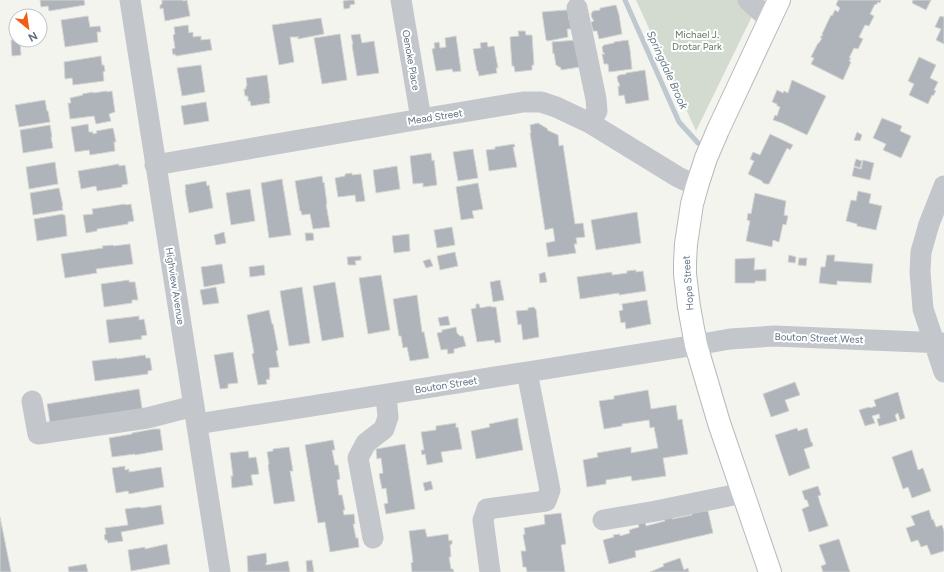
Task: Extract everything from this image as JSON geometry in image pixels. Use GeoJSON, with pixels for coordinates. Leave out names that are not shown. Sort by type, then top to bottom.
{"type":"FeatureCollection","features":[{"type":"Feature","properties":{"kind":"main road","name":"Hope Street"},"geometry":{"type":"LineString","coordinates":[[770,572],[719,423],[696,346],[689,307],[685,262],[690,220],[697,186],[706,158],[779,0]]}},
{"type":"Feature","properties":{"kind":"street","name":"Highview Avenue"},"geometry":{"type":"LineString","coordinates":[[130,0],[220,572]]}},
{"type":"Feature","properties":{"kind":"street","name":"Oenoke Place"},"geometry":{"type":"LineString","coordinates":[[401,0],[421,119]]}},
{"type":"Feature","properties":{"kind":"street"},"geometry":{"type":"LineString","coordinates":[[748,0],[770,20]]}},
{"type":"Feature","properties":{"kind":"street"},"geometry":{"type":"LineString","coordinates":[[577,8],[596,99],[597,111],[590,123]]}},
{"type":"Feature","properties":{"kind":"street","name":"Mead Street"},"geometry":{"type":"LineString","coordinates":[[155,165],[523,102],[542,102],[590,123],[678,177],[697,186]]}},
{"type":"Feature","properties":{"kind":"street"},"geometry":{"type":"LineString","coordinates":[[944,186],[929,224],[922,252],[920,272],[923,309],[939,342],[944,372]]}},
{"type":"Feature","properties":{"kind":"street","name":"Bouton Street West"},"geometry":{"type":"LineString","coordinates":[[696,346],[730,339],[774,336],[939,342]]}},
{"type":"Feature","properties":{"kind":"street","name":"Bouton Street"},"geometry":{"type":"LineString","coordinates":[[32,401],[38,434],[147,418],[196,415],[386,395],[696,346]]}},
{"type":"Feature","properties":{"kind":"street"},"geometry":{"type":"LineString","coordinates":[[490,572],[482,520],[487,509],[546,502],[550,490],[527,372]]}},
{"type":"Feature","properties":{"kind":"street"},"geometry":{"type":"LineString","coordinates":[[373,538],[358,458],[366,443],[384,429],[388,417],[386,395]]}},
{"type":"Feature","properties":{"kind":"street"},"geometry":{"type":"LineString","coordinates":[[603,520],[743,493]]}},
{"type":"Feature","properties":{"kind":"green space","name":"Michael J. Drotar Park"},"geometry":{"type":"Polygon","coordinates":[[[636,0],[760,0],[696,131],[636,0]]]}},
{"type":"Feature","properties":{"kind":"building"},"geometry":{"type":"Polygon","coordinates":[[[40,0],[84,0],[85,5],[49,11],[48,6],[41,7],[40,0]]]}},
{"type":"Feature","properties":{"kind":"building"},"geometry":{"type":"Polygon","coordinates":[[[162,0],[187,0],[190,16],[165,21],[163,8],[160,9],[162,0]]]}},
{"type":"Feature","properties":{"kind":"building"},"geometry":{"type":"Polygon","coordinates":[[[354,0],[355,4],[350,5],[350,8],[344,9],[343,1],[354,0]]]}},
{"type":"Feature","properties":{"kind":"building"},"geometry":{"type":"Polygon","coordinates":[[[838,0],[881,0],[880,3],[878,2],[876,5],[875,4],[870,14],[874,16],[869,26],[865,25],[859,37],[863,39],[858,49],[854,48],[849,58],[851,58],[849,61],[851,62],[843,80],[811,64],[814,58],[811,57],[822,38],[820,38],[822,35],[823,36],[822,34],[831,15],[832,16],[835,10],[838,12],[840,8],[836,5],[838,0]]]}},
{"type":"Feature","properties":{"kind":"building"},"geometry":{"type":"Polygon","coordinates":[[[913,0],[931,0],[926,10],[912,3],[913,0]]]}},
{"type":"Feature","properties":{"kind":"building"},"geometry":{"type":"Polygon","coordinates":[[[616,5],[622,34],[599,39],[597,31],[593,31],[591,22],[594,21],[591,14],[593,11],[600,10],[600,8],[616,5]]]}},
{"type":"Feature","properties":{"kind":"building"},"geometry":{"type":"Polygon","coordinates":[[[566,10],[569,16],[568,19],[571,19],[572,29],[567,29],[568,37],[548,41],[546,40],[542,12],[566,10]]]}},
{"type":"Feature","properties":{"kind":"building"},"geometry":{"type":"Polygon","coordinates":[[[88,16],[90,27],[100,26],[101,32],[97,32],[98,42],[65,47],[61,20],[88,16]]]}},
{"type":"Feature","properties":{"kind":"building"},"geometry":{"type":"Polygon","coordinates":[[[940,16],[944,17],[944,44],[936,40],[941,29],[935,27],[940,16]]]}},
{"type":"Feature","properties":{"kind":"building"},"geometry":{"type":"Polygon","coordinates":[[[321,18],[324,34],[298,39],[298,37],[290,37],[294,62],[279,65],[272,25],[321,18]]]}},
{"type":"Feature","properties":{"kind":"building"},"geometry":{"type":"Polygon","coordinates":[[[188,25],[189,33],[193,32],[193,37],[201,36],[201,40],[210,39],[212,50],[176,56],[175,54],[173,55],[172,49],[175,48],[173,35],[175,34],[174,27],[188,25]]]}},
{"type":"Feature","properties":{"kind":"building"},"geometry":{"type":"Polygon","coordinates":[[[518,31],[525,31],[526,35],[532,35],[534,65],[532,65],[532,70],[515,72],[514,66],[512,66],[510,37],[519,36],[518,31]]]}},
{"type":"Feature","properties":{"kind":"building"},"geometry":{"type":"Polygon","coordinates":[[[340,34],[347,80],[322,84],[314,38],[340,34]]]}},
{"type":"Feature","properties":{"kind":"building"},"geometry":{"type":"Polygon","coordinates":[[[360,34],[362,43],[374,41],[379,73],[357,76],[351,35],[360,34]]]}},
{"type":"Feature","properties":{"kind":"building"},"geometry":{"type":"Polygon","coordinates":[[[456,36],[461,71],[453,72],[452,69],[436,71],[432,49],[435,48],[434,43],[439,42],[440,48],[446,47],[445,38],[456,36]]]}},
{"type":"Feature","properties":{"kind":"building"},"geometry":{"type":"Polygon","coordinates":[[[577,40],[580,67],[561,70],[561,68],[556,65],[552,42],[577,40]]]}},
{"type":"Feature","properties":{"kind":"building"},"geometry":{"type":"Polygon","coordinates":[[[628,40],[632,69],[609,72],[608,64],[604,64],[602,54],[605,54],[602,47],[614,42],[628,40]]]}},
{"type":"Feature","properties":{"kind":"building"},"geometry":{"type":"Polygon","coordinates":[[[487,42],[488,47],[494,46],[498,68],[496,68],[497,73],[479,76],[473,49],[481,48],[480,43],[487,42]]]}},
{"type":"Feature","properties":{"kind":"building"},"geometry":{"type":"Polygon","coordinates":[[[12,48],[21,48],[21,55],[12,56],[12,48]]]}},
{"type":"Feature","properties":{"kind":"building"},"geometry":{"type":"Polygon","coordinates":[[[101,56],[102,65],[104,65],[105,71],[103,72],[104,81],[73,85],[72,78],[65,79],[64,62],[101,56]]]}},
{"type":"Feature","properties":{"kind":"building"},"geometry":{"type":"Polygon","coordinates":[[[919,57],[936,65],[930,78],[938,82],[934,90],[936,91],[933,96],[932,95],[928,104],[909,95],[914,84],[908,81],[919,57]]]}},
{"type":"Feature","properties":{"kind":"building"},"geometry":{"type":"Polygon","coordinates":[[[201,65],[205,92],[182,96],[177,68],[201,65]]]}},
{"type":"Feature","properties":{"kind":"building"},"geometry":{"type":"Polygon","coordinates":[[[645,70],[649,100],[626,104],[624,95],[619,96],[618,86],[620,86],[617,77],[626,73],[645,70]]]}},
{"type":"Feature","properties":{"kind":"building"},"geometry":{"type":"Polygon","coordinates":[[[267,75],[270,103],[251,106],[250,101],[248,101],[248,96],[245,96],[244,89],[246,89],[247,86],[246,78],[267,75]]]}},
{"type":"Feature","properties":{"kind":"building"},"geometry":{"type":"Polygon","coordinates":[[[792,80],[826,96],[807,135],[773,120],[775,115],[777,116],[780,107],[772,102],[777,90],[783,93],[784,91],[788,93],[792,80]]]}},
{"type":"Feature","properties":{"kind":"building"},"geometry":{"type":"Polygon","coordinates":[[[112,91],[115,112],[109,114],[111,121],[96,124],[94,116],[70,119],[68,103],[71,103],[70,98],[83,95],[82,94],[112,91]]]}},
{"type":"Feature","properties":{"kind":"building"},"geometry":{"type":"Polygon","coordinates":[[[45,100],[50,122],[19,127],[15,105],[45,100]]]}},
{"type":"Feature","properties":{"kind":"building"},"geometry":{"type":"Polygon","coordinates":[[[206,102],[209,121],[184,125],[181,106],[206,102]]]}},
{"type":"Feature","properties":{"kind":"building"},"geometry":{"type":"Polygon","coordinates":[[[882,118],[902,126],[900,131],[911,136],[901,158],[883,150],[886,144],[873,138],[882,118]]]}},
{"type":"Feature","properties":{"kind":"building"},"geometry":{"type":"Polygon","coordinates":[[[538,123],[548,129],[547,130],[558,135],[559,146],[563,145],[575,224],[583,223],[585,237],[576,238],[577,244],[574,244],[576,253],[548,257],[546,243],[555,241],[553,228],[545,230],[530,133],[530,125],[538,123]]]}},
{"type":"Feature","properties":{"kind":"building"},"geometry":{"type":"Polygon","coordinates":[[[88,124],[89,132],[93,132],[93,134],[97,133],[96,131],[113,128],[116,142],[114,142],[115,151],[90,155],[89,150],[75,152],[71,127],[88,124]]]}},
{"type":"Feature","properties":{"kind":"building"},"geometry":{"type":"Polygon","coordinates":[[[50,125],[53,148],[23,153],[20,130],[50,125]]]}},
{"type":"Feature","properties":{"kind":"building"},"geometry":{"type":"Polygon","coordinates":[[[857,132],[862,135],[860,141],[854,140],[857,132]]]}},
{"type":"Feature","properties":{"kind":"building"},"geometry":{"type":"Polygon","coordinates":[[[770,134],[793,145],[790,150],[787,148],[769,184],[766,184],[748,174],[754,161],[750,159],[753,152],[760,155],[770,134]]]}},
{"type":"Feature","properties":{"kind":"building"},"geometry":{"type":"Polygon","coordinates":[[[514,144],[515,147],[513,147],[517,167],[489,171],[486,150],[514,144]]]}},
{"type":"Feature","properties":{"kind":"building"},"geometry":{"type":"Polygon","coordinates":[[[473,149],[478,178],[458,181],[453,152],[473,149]]]}},
{"type":"Feature","properties":{"kind":"building"},"geometry":{"type":"Polygon","coordinates":[[[431,153],[432,161],[434,160],[437,185],[423,187],[423,183],[413,184],[410,156],[431,153]]]}},
{"type":"Feature","properties":{"kind":"building"},"geometry":{"type":"Polygon","coordinates":[[[856,159],[862,161],[860,168],[854,166],[856,159]]]}},
{"type":"Feature","properties":{"kind":"building"},"geometry":{"type":"Polygon","coordinates":[[[863,160],[874,163],[870,180],[852,176],[854,167],[861,169],[863,160]]]}},
{"type":"Feature","properties":{"kind":"building"},"geometry":{"type":"Polygon","coordinates":[[[55,162],[58,184],[29,189],[26,167],[55,162]]]}},
{"type":"Feature","properties":{"kind":"building"},"geometry":{"type":"Polygon","coordinates":[[[119,164],[119,166],[125,165],[128,184],[122,185],[122,187],[97,191],[96,186],[81,189],[78,171],[119,164]]]}},
{"type":"Feature","properties":{"kind":"building"},"geometry":{"type":"Polygon","coordinates":[[[397,166],[400,189],[376,193],[373,170],[397,166]]]}},
{"type":"Feature","properties":{"kind":"building"},"geometry":{"type":"Polygon","coordinates":[[[352,173],[352,175],[361,174],[365,201],[356,202],[355,195],[338,197],[335,178],[352,173]]]}},
{"type":"Feature","properties":{"kind":"building"},"geometry":{"type":"Polygon","coordinates":[[[322,176],[330,227],[313,229],[310,214],[302,215],[300,211],[295,181],[322,176]]]}},
{"type":"Feature","properties":{"kind":"building"},"geometry":{"type":"Polygon","coordinates":[[[282,179],[291,235],[269,238],[261,183],[282,179]]]}},
{"type":"Feature","properties":{"kind":"building"},"geometry":{"type":"Polygon","coordinates":[[[206,181],[207,186],[209,185],[213,208],[189,213],[185,185],[206,181]]]}},
{"type":"Feature","properties":{"kind":"building"},"geometry":{"type":"Polygon","coordinates":[[[478,183],[483,209],[472,211],[474,218],[461,220],[456,187],[478,183]]]}},
{"type":"Feature","properties":{"kind":"building"},"geometry":{"type":"Polygon","coordinates":[[[59,188],[63,210],[33,215],[30,193],[59,188]]]}},
{"type":"Feature","properties":{"kind":"building"},"geometry":{"type":"Polygon","coordinates":[[[250,189],[255,221],[231,225],[226,193],[250,189]]]}},
{"type":"Feature","properties":{"kind":"building"},"geometry":{"type":"Polygon","coordinates":[[[858,191],[871,194],[869,203],[882,206],[876,230],[857,226],[857,224],[846,221],[851,200],[856,201],[858,191]]]}},
{"type":"Feature","properties":{"kind":"building"},"geometry":{"type":"Polygon","coordinates":[[[755,193],[786,201],[784,215],[788,216],[786,225],[783,224],[779,242],[773,240],[772,247],[746,241],[750,221],[747,220],[748,213],[751,214],[755,193]]]}},
{"type":"Feature","properties":{"kind":"building"},"geometry":{"type":"Polygon","coordinates":[[[131,204],[134,221],[128,222],[128,224],[97,229],[97,231],[86,233],[83,215],[93,214],[92,209],[131,204]]]}},
{"type":"Feature","properties":{"kind":"building"},"geometry":{"type":"Polygon","coordinates":[[[637,212],[641,243],[596,250],[591,220],[637,212]]]}},
{"type":"Feature","properties":{"kind":"building"},"geometry":{"type":"Polygon","coordinates":[[[63,214],[65,215],[67,236],[37,241],[34,219],[63,214]]]}},
{"type":"Feature","properties":{"kind":"building"},"geometry":{"type":"Polygon","coordinates":[[[452,227],[455,245],[437,248],[434,230],[452,227]]]}},
{"type":"Feature","properties":{"kind":"building"},"geometry":{"type":"Polygon","coordinates":[[[224,232],[226,243],[216,245],[214,235],[224,232]]]}},
{"type":"Feature","properties":{"kind":"building"},"geometry":{"type":"Polygon","coordinates":[[[305,233],[313,233],[314,240],[306,241],[305,233]]]}},
{"type":"Feature","properties":{"kind":"building"},"geometry":{"type":"Polygon","coordinates":[[[409,234],[410,251],[394,253],[392,236],[409,234]]]}},
{"type":"Feature","properties":{"kind":"building"},"geometry":{"type":"Polygon","coordinates":[[[130,244],[133,264],[96,269],[97,273],[65,278],[61,254],[103,248],[102,246],[130,244]]]}},
{"type":"Feature","properties":{"kind":"building"},"geometry":{"type":"Polygon","coordinates":[[[455,252],[458,266],[440,270],[437,256],[455,252]]]}},
{"type":"Feature","properties":{"kind":"building"},"geometry":{"type":"Polygon","coordinates":[[[789,255],[796,257],[795,263],[788,262],[789,255]]]}},
{"type":"Feature","properties":{"kind":"building"},"geometry":{"type":"Polygon","coordinates":[[[827,255],[835,255],[834,261],[873,264],[871,283],[837,281],[837,285],[819,283],[821,267],[825,267],[827,255]]]}},
{"type":"Feature","properties":{"kind":"building"},"geometry":{"type":"Polygon","coordinates":[[[361,256],[361,260],[355,261],[356,265],[348,265],[347,257],[361,256]]]}},
{"type":"Feature","properties":{"kind":"building"},"geometry":{"type":"Polygon","coordinates":[[[755,258],[754,270],[766,269],[766,281],[755,281],[755,283],[735,283],[735,259],[755,258]]]}},
{"type":"Feature","properties":{"kind":"building"},"geometry":{"type":"Polygon","coordinates":[[[799,258],[807,258],[806,266],[798,265],[799,258]]]}},
{"type":"Feature","properties":{"kind":"building"},"geometry":{"type":"Polygon","coordinates":[[[430,259],[433,266],[426,268],[423,261],[430,259]]]}},
{"type":"Feature","properties":{"kind":"building"},"geometry":{"type":"Polygon","coordinates":[[[222,264],[225,283],[204,287],[201,267],[222,264]]]}},
{"type":"Feature","properties":{"kind":"building"},"geometry":{"type":"Polygon","coordinates":[[[264,265],[265,275],[250,277],[249,267],[264,265]]]}},
{"type":"Feature","properties":{"kind":"building"},"geometry":{"type":"Polygon","coordinates":[[[636,270],[636,272],[643,271],[646,291],[619,295],[619,293],[580,299],[577,277],[612,272],[612,275],[636,270]]]}},
{"type":"Feature","properties":{"kind":"building"},"geometry":{"type":"Polygon","coordinates":[[[545,272],[547,282],[540,283],[539,274],[545,272]]]}},
{"type":"Feature","properties":{"kind":"building"},"geometry":{"type":"Polygon","coordinates":[[[381,275],[390,330],[368,334],[359,278],[381,275]]]}},
{"type":"Feature","properties":{"kind":"building"},"geometry":{"type":"Polygon","coordinates":[[[129,280],[129,282],[135,282],[138,300],[132,300],[132,303],[104,307],[101,284],[129,280]]]}},
{"type":"Feature","properties":{"kind":"building"},"geometry":{"type":"Polygon","coordinates":[[[500,280],[504,300],[493,302],[490,282],[500,280]]]}},
{"type":"Feature","properties":{"kind":"building"},"geometry":{"type":"Polygon","coordinates":[[[335,282],[344,337],[322,341],[313,286],[335,282]]]}},
{"type":"Feature","properties":{"kind":"building"},"geometry":{"type":"Polygon","coordinates":[[[216,287],[219,303],[203,305],[200,290],[216,287]]]}},
{"type":"Feature","properties":{"kind":"building"},"geometry":{"type":"Polygon","coordinates":[[[302,287],[310,343],[289,346],[280,291],[302,287]]]}},
{"type":"Feature","properties":{"kind":"building"},"geometry":{"type":"Polygon","coordinates":[[[417,295],[422,332],[424,332],[429,358],[410,361],[407,347],[403,348],[401,336],[399,336],[393,299],[417,295]]]}},
{"type":"Feature","properties":{"kind":"building"},"geometry":{"type":"Polygon","coordinates":[[[647,300],[651,324],[626,329],[625,322],[621,323],[619,311],[623,310],[622,304],[647,300]]]}},
{"type":"Feature","properties":{"kind":"building"},"geometry":{"type":"Polygon","coordinates":[[[476,304],[479,304],[480,308],[491,306],[496,307],[501,342],[495,343],[494,340],[477,342],[471,309],[476,308],[476,304]]]}},
{"type":"Feature","properties":{"kind":"building"},"geometry":{"type":"Polygon","coordinates":[[[534,307],[536,309],[539,337],[523,340],[521,324],[518,325],[516,311],[528,310],[528,308],[534,307]]]}},
{"type":"Feature","properties":{"kind":"building"},"geometry":{"type":"Polygon","coordinates":[[[269,310],[278,350],[276,351],[279,367],[269,368],[270,379],[266,380],[267,384],[258,385],[247,315],[269,310]]]}},
{"type":"Feature","properties":{"kind":"building"},"geometry":{"type":"Polygon","coordinates":[[[139,316],[139,320],[144,319],[147,335],[141,336],[142,339],[109,343],[106,320],[139,316]]]}},
{"type":"Feature","properties":{"kind":"building"},"geometry":{"type":"Polygon","coordinates":[[[448,316],[450,325],[440,326],[438,318],[448,316]]]}},
{"type":"Feature","properties":{"kind":"building"},"geometry":{"type":"Polygon","coordinates":[[[456,327],[457,333],[460,336],[463,336],[466,346],[454,349],[454,353],[448,354],[447,349],[441,350],[437,333],[442,332],[442,330],[456,327]]]}},
{"type":"Feature","properties":{"kind":"building"},"geometry":{"type":"Polygon","coordinates":[[[233,352],[238,383],[228,384],[228,388],[220,389],[214,355],[233,352]]]}},
{"type":"Feature","properties":{"kind":"building"},"geometry":{"type":"Polygon","coordinates":[[[145,355],[146,358],[150,358],[152,370],[148,371],[148,374],[95,381],[92,361],[145,355]]]}},
{"type":"Feature","properties":{"kind":"building"},"geometry":{"type":"Polygon","coordinates":[[[795,382],[800,395],[785,400],[789,411],[771,417],[763,394],[795,382]]]}},
{"type":"Feature","properties":{"kind":"building"},"geometry":{"type":"Polygon","coordinates":[[[139,389],[143,414],[51,429],[47,404],[139,389]]]}},
{"type":"Feature","properties":{"kind":"building"},"geometry":{"type":"Polygon","coordinates":[[[648,390],[651,409],[676,405],[678,420],[682,419],[688,454],[663,458],[666,476],[632,481],[631,476],[606,480],[606,484],[587,487],[583,460],[598,457],[597,453],[631,447],[631,453],[658,448],[654,427],[650,428],[649,420],[622,424],[622,426],[604,429],[599,401],[614,399],[614,396],[648,390]]]}},
{"type":"Feature","properties":{"kind":"building"},"geometry":{"type":"Polygon","coordinates":[[[898,392],[905,418],[900,420],[898,413],[895,415],[897,421],[879,426],[877,419],[880,418],[879,414],[872,416],[875,423],[865,426],[859,410],[876,406],[874,400],[898,392]]]}},
{"type":"Feature","properties":{"kind":"building"},"geometry":{"type":"Polygon","coordinates":[[[518,418],[523,450],[476,459],[471,431],[490,427],[489,424],[518,418]]]}},
{"type":"Feature","properties":{"kind":"building"},"geometry":{"type":"Polygon","coordinates":[[[456,423],[462,449],[441,452],[443,462],[427,465],[425,454],[422,455],[421,450],[424,450],[421,432],[436,430],[436,426],[456,423]]]}},
{"type":"Feature","properties":{"kind":"building"},"geometry":{"type":"Polygon","coordinates":[[[797,428],[798,431],[807,428],[812,442],[813,446],[804,449],[810,468],[789,476],[775,435],[797,428]]]}},
{"type":"Feature","properties":{"kind":"building"},"geometry":{"type":"Polygon","coordinates":[[[160,429],[163,450],[112,457],[109,438],[160,429]]]}},
{"type":"Feature","properties":{"kind":"building"},"geometry":{"type":"Polygon","coordinates":[[[333,440],[335,450],[332,450],[335,465],[338,465],[340,479],[337,480],[339,495],[342,495],[345,510],[343,510],[344,515],[354,514],[355,524],[353,524],[356,538],[358,538],[359,547],[330,552],[325,522],[318,523],[305,445],[333,440]]]}},
{"type":"Feature","properties":{"kind":"building"},"geometry":{"type":"Polygon","coordinates":[[[405,444],[415,509],[386,514],[384,504],[388,503],[386,488],[382,489],[379,474],[383,473],[381,458],[377,459],[376,449],[405,444]]]}},
{"type":"Feature","properties":{"kind":"building"},"geometry":{"type":"Polygon","coordinates":[[[289,447],[293,471],[290,471],[295,501],[274,504],[267,452],[273,451],[273,449],[289,447]]]}},
{"type":"Feature","properties":{"kind":"building"},"geometry":{"type":"Polygon","coordinates":[[[912,450],[918,470],[923,468],[931,491],[912,498],[908,487],[903,489],[892,457],[912,450]]]}},
{"type":"Feature","properties":{"kind":"building"},"geometry":{"type":"Polygon","coordinates":[[[248,451],[249,458],[256,457],[259,474],[251,475],[253,485],[232,488],[231,476],[233,476],[230,453],[248,451]]]}},
{"type":"Feature","properties":{"kind":"building"},"geometry":{"type":"Polygon","coordinates":[[[125,466],[125,470],[129,469],[129,472],[161,467],[164,487],[129,494],[128,491],[116,493],[112,468],[125,466]]]}},
{"type":"Feature","properties":{"kind":"building"},"geometry":{"type":"Polygon","coordinates":[[[431,481],[433,489],[425,491],[423,483],[431,481]]]}},
{"type":"Feature","properties":{"kind":"building"},"geometry":{"type":"Polygon","coordinates":[[[818,486],[821,495],[818,496],[828,526],[809,532],[802,509],[809,506],[802,491],[818,486]]]}},
{"type":"Feature","properties":{"kind":"building"},"geometry":{"type":"Polygon","coordinates":[[[161,505],[164,524],[121,532],[123,541],[108,543],[107,540],[105,540],[105,528],[128,525],[125,509],[161,505]]]}},
{"type":"Feature","properties":{"kind":"building"},"geometry":{"type":"Polygon","coordinates":[[[929,510],[936,527],[942,525],[944,531],[944,551],[931,555],[927,545],[921,547],[918,540],[911,542],[906,528],[915,525],[911,516],[929,510]]]}},
{"type":"Feature","properties":{"kind":"building"},"geometry":{"type":"Polygon","coordinates":[[[691,511],[708,511],[713,533],[635,551],[636,557],[609,564],[603,540],[614,537],[613,535],[620,534],[620,536],[630,533],[629,530],[639,527],[638,524],[645,522],[646,526],[665,521],[664,518],[671,516],[672,519],[692,515],[691,511]]]}},
{"type":"Feature","properties":{"kind":"building"},"geometry":{"type":"Polygon","coordinates":[[[561,513],[566,544],[561,545],[565,572],[527,572],[526,567],[523,567],[521,551],[526,551],[523,535],[525,534],[524,528],[545,524],[544,515],[561,513]]]}},
{"type":"Feature","properties":{"kind":"building"},"geometry":{"type":"Polygon","coordinates":[[[0,517],[11,572],[0,572],[0,517]]]}},
{"type":"Feature","properties":{"kind":"building"},"geometry":{"type":"Polygon","coordinates":[[[425,529],[427,537],[448,534],[449,541],[452,540],[452,544],[450,545],[451,557],[449,557],[451,569],[453,569],[454,572],[412,572],[411,563],[413,562],[409,531],[425,529]]]}},
{"type":"Feature","properties":{"kind":"building"},"geometry":{"type":"Polygon","coordinates":[[[839,539],[850,572],[823,572],[821,566],[826,564],[819,545],[839,539]]]}},
{"type":"Feature","properties":{"kind":"building"},"geometry":{"type":"Polygon","coordinates":[[[167,544],[170,564],[131,571],[128,550],[145,547],[145,549],[167,544]]]}},
{"type":"Feature","properties":{"kind":"building"},"geometry":{"type":"Polygon","coordinates":[[[266,553],[266,565],[288,561],[290,572],[248,572],[247,556],[266,553]]]}},
{"type":"Feature","properties":{"kind":"building"},"geometry":{"type":"Polygon","coordinates":[[[680,558],[684,570],[688,568],[689,572],[650,572],[664,566],[663,564],[680,558]]]}},
{"type":"Feature","properties":{"kind":"building"},"geometry":{"type":"Polygon","coordinates":[[[312,560],[314,572],[307,572],[306,561],[312,560]]]}},
{"type":"Feature","properties":{"kind":"building"},"geometry":{"type":"Polygon","coordinates":[[[86,564],[88,572],[69,572],[68,567],[86,564]]]}},
{"type":"Feature","properties":{"kind":"waterway","name":"Springdale Brook"},"geometry":{"type":"LineString","coordinates":[[625,0],[679,122],[698,143]]}}]}
